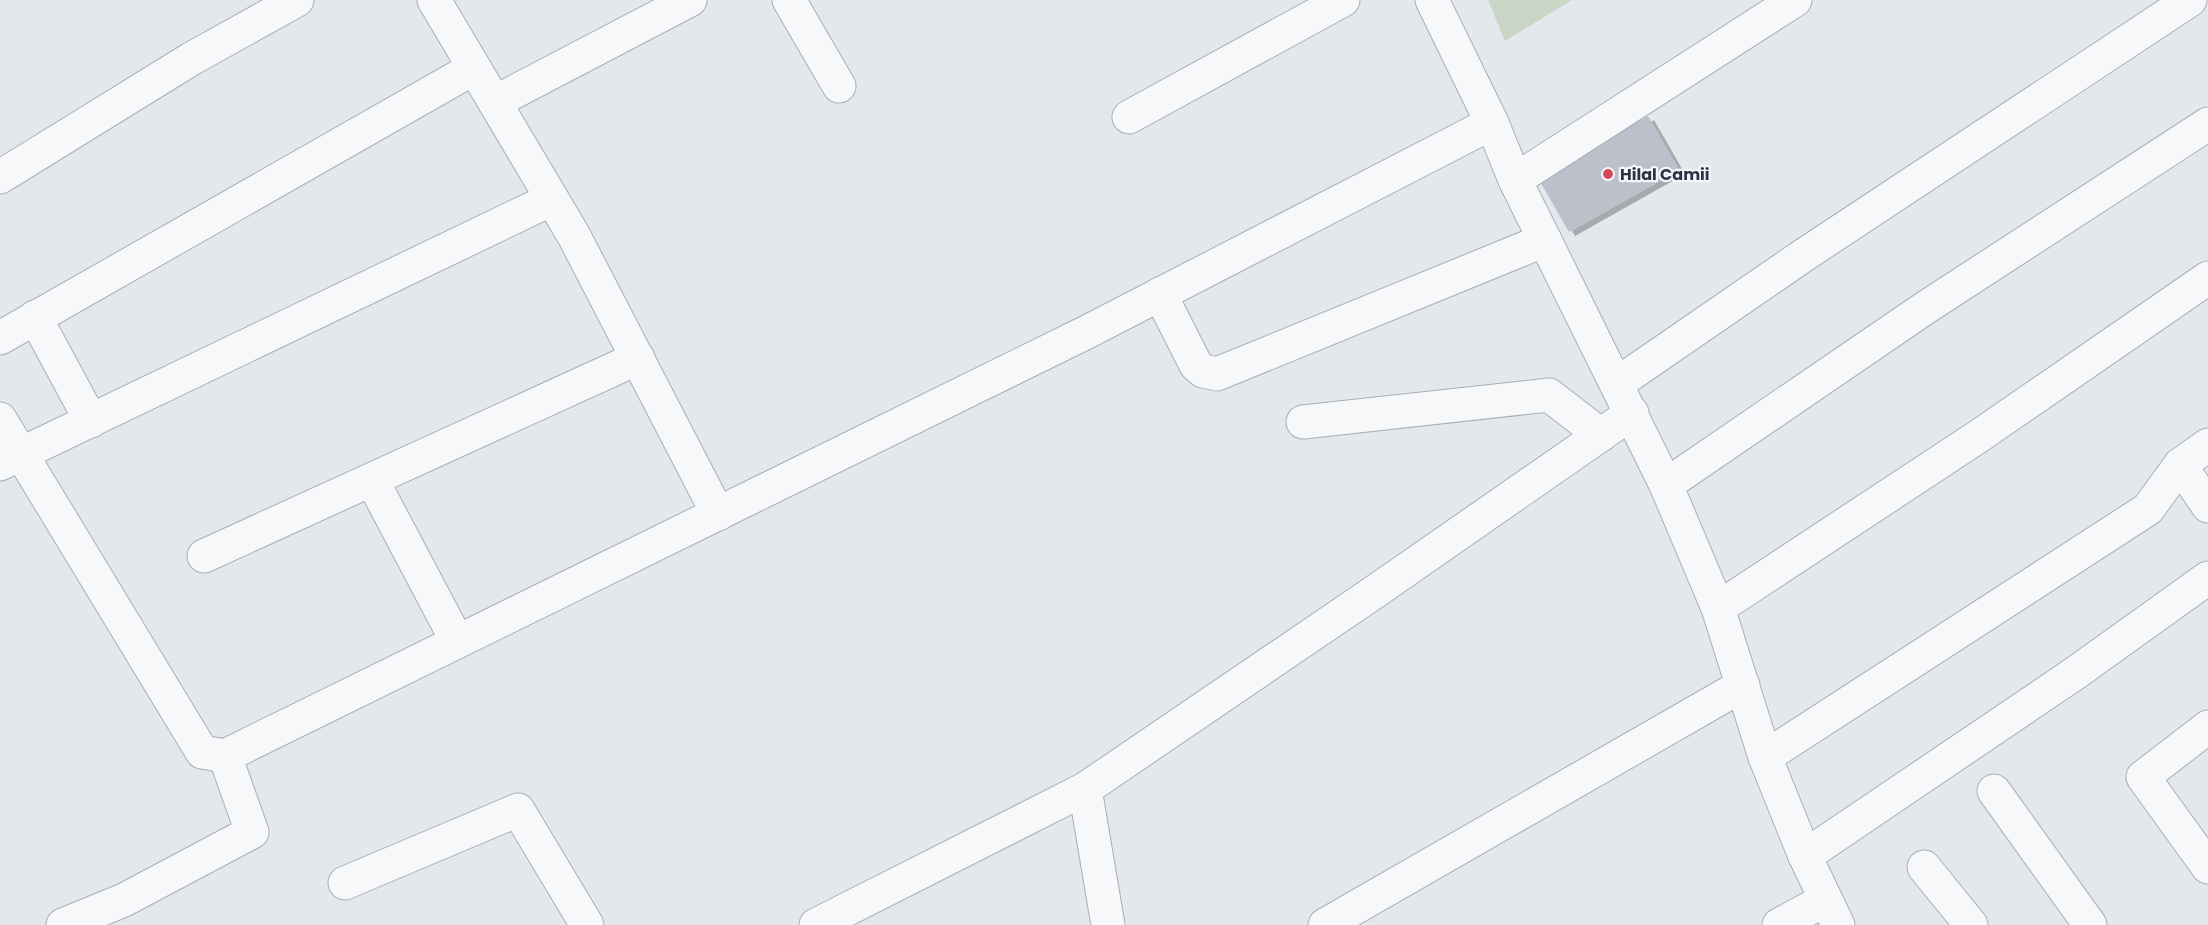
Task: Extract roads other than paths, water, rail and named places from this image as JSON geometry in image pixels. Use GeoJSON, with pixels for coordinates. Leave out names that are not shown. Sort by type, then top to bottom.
{"type":"FeatureCollection","features":[{"type":"Feature","properties":{"kind":"street"},"geometry":{"type":"LineString","coordinates":[[0,177],[191,59],[297,0]]}},
{"type":"Feature","properties":{"kind":"street"},"geometry":{"type":"LineString","coordinates":[[434,0],[574,236],[718,514]]}},
{"type":"Feature","properties":{"kind":"street"},"geometry":{"type":"LineString","coordinates":[[495,102],[690,0]]}},
{"type":"Feature","properties":{"kind":"street"},"geometry":{"type":"LineString","coordinates":[[789,0],[838,86]]}},
{"type":"Feature","properties":{"kind":"street"},"geometry":{"type":"LineString","coordinates":[[1129,117],[1343,0]]}},
{"type":"Feature","properties":{"kind":"street"},"geometry":{"type":"LineString","coordinates":[[1432,0],[1492,123],[1515,180],[1618,383],[1666,485],[1718,608],[1765,757],[1805,856],[1832,913],[1779,925]]}},
{"type":"Feature","properties":{"kind":"street"},"geometry":{"type":"LineString","coordinates":[[1515,180],[1796,0]]}},
{"type":"Feature","properties":{"kind":"street"},"geometry":{"type":"LineString","coordinates":[[1618,383],[1804,255],[2190,0]]}},
{"type":"Feature","properties":{"kind":"street"},"geometry":{"type":"LineString","coordinates":[[0,338],[474,68]]}},
{"type":"Feature","properties":{"kind":"street"},"geometry":{"type":"LineString","coordinates":[[0,419],[11,460],[202,752],[225,756],[1160,294],[1492,123]]}},
{"type":"Feature","properties":{"kind":"street"},"geometry":{"type":"LineString","coordinates":[[1666,485],[1925,308],[2208,124]]}},
{"type":"Feature","properties":{"kind":"street"},"geometry":{"type":"LineString","coordinates":[[11,460],[552,199]]}},
{"type":"Feature","properties":{"kind":"street"},"geometry":{"type":"LineString","coordinates":[[1160,294],[1196,365],[1203,371],[1217,374],[1545,240]]}},
{"type":"Feature","properties":{"kind":"street"},"geometry":{"type":"LineString","coordinates":[[1718,608],[1979,436],[2208,278]]}},
{"type":"Feature","properties":{"kind":"street"},"geometry":{"type":"LineString","coordinates":[[35,317],[91,421]]}},
{"type":"Feature","properties":{"kind":"street"},"geometry":{"type":"LineString","coordinates":[[204,556],[638,358]]}},
{"type":"Feature","properties":{"kind":"street"},"geometry":{"type":"LineString","coordinates":[[1303,422],[1549,395],[1601,435]]}},
{"type":"Feature","properties":{"kind":"street"},"geometry":{"type":"LineString","coordinates":[[816,925],[1085,789],[1632,413]]}},
{"type":"Feature","properties":{"kind":"street"},"geometry":{"type":"LineString","coordinates":[[1765,757],[2148,509],[2180,465],[2208,445]]}},
{"type":"Feature","properties":{"kind":"street"},"geometry":{"type":"LineString","coordinates":[[2180,465],[2208,506]]}},
{"type":"Feature","properties":{"kind":"street"},"geometry":{"type":"LineString","coordinates":[[372,480],[457,641]]}},
{"type":"Feature","properties":{"kind":"street"},"geometry":{"type":"LineString","coordinates":[[1805,856],[2074,674],[2208,578]]}},
{"type":"Feature","properties":{"kind":"street"},"geometry":{"type":"LineString","coordinates":[[1325,925],[1743,685]]}},
{"type":"Feature","properties":{"kind":"street"},"geometry":{"type":"LineString","coordinates":[[2208,727],[2143,777],[2208,867]]}},
{"type":"Feature","properties":{"kind":"street"},"geometry":{"type":"LineString","coordinates":[[63,925],[131,912],[252,832],[225,756]]}},
{"type":"Feature","properties":{"kind":"street"},"geometry":{"type":"LineString","coordinates":[[1085,789],[1108,925]]}},
{"type":"Feature","properties":{"kind":"street"},"geometry":{"type":"LineString","coordinates":[[1994,791],[2090,925]]}},
{"type":"Feature","properties":{"kind":"street"},"geometry":{"type":"LineString","coordinates":[[345,883],[518,810],[576,923]]}},
{"type":"Feature","properties":{"kind":"street"},"geometry":{"type":"LineString","coordinates":[[1924,867],[1971,925]]}},
{"type":"Feature","properties":{"kind":"place","name":"Hilal Camii"},"geometry":{"type":"Point","coordinates":[1608,174]}}]}
